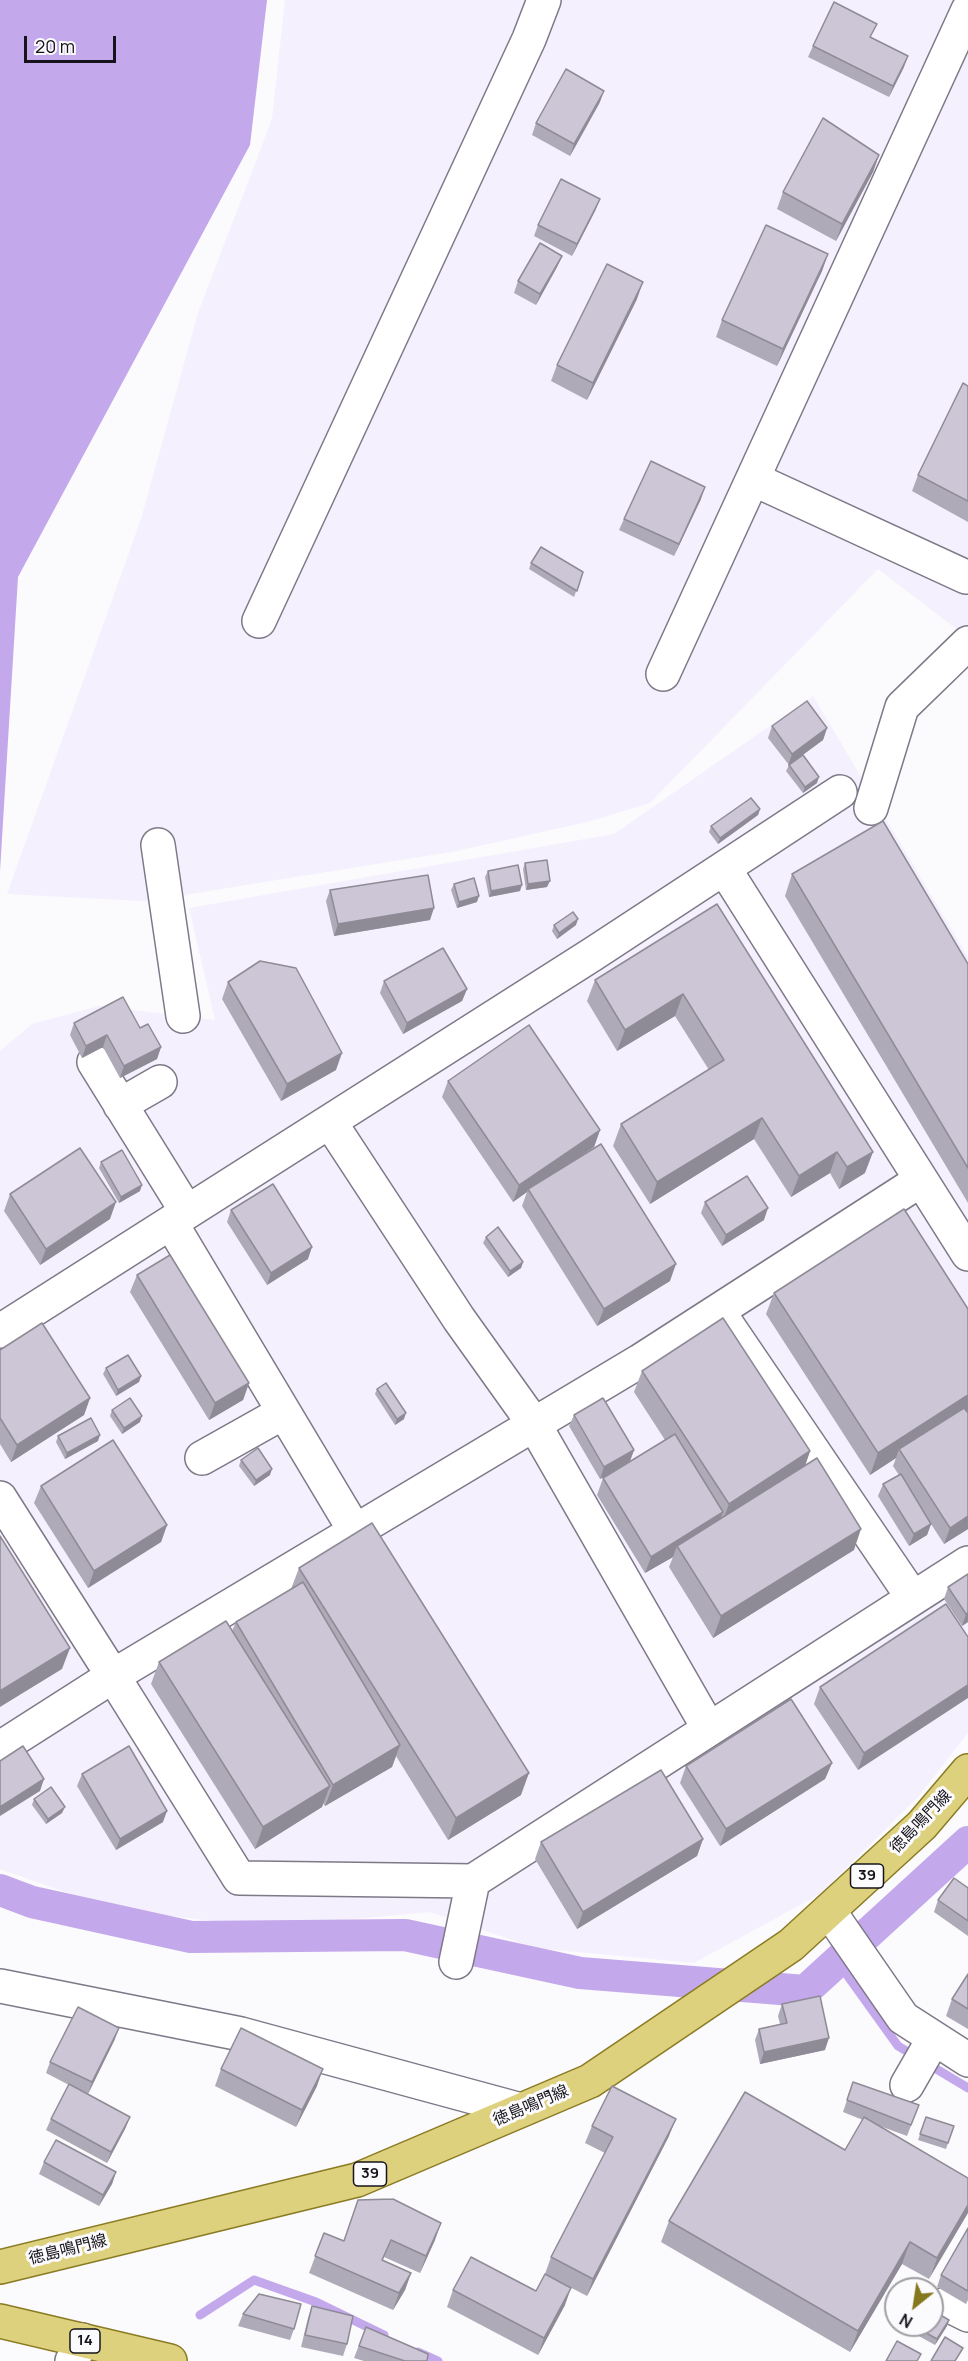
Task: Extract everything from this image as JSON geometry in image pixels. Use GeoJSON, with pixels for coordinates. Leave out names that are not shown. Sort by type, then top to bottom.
{"type":"FeatureCollection","features":[{"type":"Feature","properties":{"kind":"main road","name":"徳島鳴門線"},"geometry":{"type":"LineString","coordinates":[[0,2267],[357,2180],[590,2081],[791,1946],[922,1825],[968,1771]]}},
{"type":"Feature","properties":{"kind":"main road","name":"14"},"geometry":{"type":"LineString","coordinates":[[0,2321],[77,2350],[170,2361]]}},
{"type":"Feature","properties":{"kind":"street"},"geometry":{"type":"LineString","coordinates":[[259,621],[529,39],[544,0]]}},
{"type":"Feature","properties":{"kind":"street"},"geometry":{"type":"LineString","coordinates":[[663,674],[968,10]]}},
{"type":"Feature","properties":{"kind":"street"},"geometry":{"type":"LineString","coordinates":[[753,478],[966,577]]}},
{"type":"Feature","properties":{"kind":"street"},"geometry":{"type":"LineString","coordinates":[[871,808],[902,707],[968,644]]}},
{"type":"Feature","properties":{"kind":"street"},"geometry":{"type":"LineString","coordinates":[[0,1331],[330,1122],[840,792]]}},
{"type":"Feature","properties":{"kind":"street"},"geometry":{"type":"LineString","coordinates":[[158,845],[183,1016]]}},
{"type":"Feature","properties":{"kind":"street"},"geometry":{"type":"LineString","coordinates":[[724,868],[968,1254]]}},
{"type":"Feature","properties":{"kind":"street"},"geometry":{"type":"LineString","coordinates":[[94,1062],[120,1105],[284,1412],[355,1531]]}},
{"type":"Feature","properties":{"kind":"street"},"geometry":{"type":"LineString","coordinates":[[120,1105],[160,1082]]}},
{"type":"Feature","properties":{"kind":"street"},"geometry":{"type":"LineString","coordinates":[[330,1122],[459,1319],[534,1424],[710,1729]]}},
{"type":"Feature","properties":{"kind":"street"},"geometry":{"type":"LineString","coordinates":[[0,1748],[113,1676],[718,1311],[921,1180]]}},
{"type":"Feature","properties":{"kind":"street"},"geometry":{"type":"LineString","coordinates":[[718,1311],[914,1598]]}},
{"type":"Feature","properties":{"kind":"street"},"geometry":{"type":"LineString","coordinates":[[202,1458],[284,1412]]}},
{"type":"Feature","properties":{"kind":"street"},"geometry":{"type":"LineString","coordinates":[[0,1498],[239,1878],[473,1881],[968,1563]]}},
{"type":"Feature","properties":{"kind":"street"},"geometry":{"type":"LineString","coordinates":[[456,1962],[473,1881]]}},
{"type":"Feature","properties":{"kind":"street"},"geometry":{"type":"LineString","coordinates":[[829,1911],[903,2018],[968,2060]]}},
{"type":"Feature","properties":{"kind":"street"},"geometry":{"type":"LineString","coordinates":[[0,1986],[242,2034],[521,2110]]}},
{"type":"Feature","properties":{"kind":"street"},"geometry":{"type":"LineString","coordinates":[[907,2085],[934,2038]]}},
{"type":"Feature","properties":{"kind":"shaded area"},"geometry":{"type":"Polygon","coordinates":[[[0,0],[267,0],[250,145],[18,577],[0,871],[0,0]]]}},
{"type":"Feature","properties":{"kind":"shaded area"},"geometry":{"type":"Polygon","coordinates":[[[285,0],[968,0],[968,638],[878,569],[650,803],[591,821],[457,851],[190,894],[161,902],[7,894],[141,519],[198,313],[272,119],[285,0]]]}},
{"type":"Feature","properties":{"kind":"shaded area"},"geometry":{"type":"Polygon","coordinates":[[[813,696],[968,957],[968,1733],[918,1797],[820,1894],[694,1963],[535,1948],[430,1912],[267,1927],[116,1910],[0,1869],[0,1051],[32,1024],[99,1006],[215,1020],[189,908],[614,834],[813,696]]]}},
{"type":"Feature","properties":{"kind":"building"},"geometry":{"type":"Polygon","coordinates":[[[834,2],[877,24],[870,37],[908,56],[893,86],[813,46],[834,2]]]}},
{"type":"Feature","properties":{"kind":"building"},"geometry":{"type":"Polygon","coordinates":[[[566,69],[604,91],[574,144],[536,123],[566,69]]]}},
{"type":"Feature","properties":{"kind":"building"},"geometry":{"type":"Polygon","coordinates":[[[823,118],[879,155],[842,224],[783,192],[823,118]]]}},
{"type":"Feature","properties":{"kind":"building"},"geometry":{"type":"Polygon","coordinates":[[[561,179],[600,199],[577,244],[538,225],[561,179]]]}},
{"type":"Feature","properties":{"kind":"building"},"geometry":{"type":"Polygon","coordinates":[[[766,225],[828,254],[783,349],[722,320],[766,225]]]}},
{"type":"Feature","properties":{"kind":"building"},"geometry":{"type":"Polygon","coordinates":[[[540,243],[562,256],[540,294],[518,281],[540,243]]]}},
{"type":"Feature","properties":{"kind":"building"},"geometry":{"type":"Polygon","coordinates":[[[607,264],[643,282],[593,383],[557,365],[607,264]]]}},
{"type":"Feature","properties":{"kind":"building"},"geometry":{"type":"Polygon","coordinates":[[[963,383],[968,386],[968,501],[918,475],[963,383]]]}},
{"type":"Feature","properties":{"kind":"building"},"geometry":{"type":"Polygon","coordinates":[[[651,461],[705,487],[679,544],[624,519],[651,461]]]}},
{"type":"Feature","properties":{"kind":"building"},"geometry":{"type":"Polygon","coordinates":[[[541,547],[583,572],[577,591],[531,563],[541,547]]]}},
{"type":"Feature","properties":{"kind":"building"},"geometry":{"type":"Polygon","coordinates":[[[807,701],[827,728],[792,754],[772,726],[807,701]]]}},
{"type":"Feature","properties":{"kind":"building"},"geometry":{"type":"Polygon","coordinates":[[[803,755],[819,777],[805,787],[789,765],[803,755]]]}},
{"type":"Feature","properties":{"kind":"building"},"geometry":{"type":"Polygon","coordinates":[[[751,798],[760,809],[720,838],[711,826],[751,798]]]}},
{"type":"Feature","properties":{"kind":"building"},"geometry":{"type":"Polygon","coordinates":[[[883,821],[968,964],[968,1168],[792,874],[883,821]]]}},
{"type":"Feature","properties":{"kind":"building"},"geometry":{"type":"Polygon","coordinates":[[[547,860],[550,881],[528,884],[525,863],[547,860]]]}},
{"type":"Feature","properties":{"kind":"building"},"geometry":{"type":"Polygon","coordinates":[[[518,865],[522,885],[491,891],[488,871],[518,865]]]}},
{"type":"Feature","properties":{"kind":"building"},"geometry":{"type":"Polygon","coordinates":[[[428,875],[434,908],[338,924],[330,890],[428,875]]]}},
{"type":"Feature","properties":{"kind":"building"},"geometry":{"type":"Polygon","coordinates":[[[474,878],[479,896],[459,902],[454,884],[474,878]]]}},
{"type":"Feature","properties":{"kind":"building"},"geometry":{"type":"Polygon","coordinates":[[[717,904],[873,1152],[847,1167],[837,1152],[799,1176],[762,1118],[657,1182],[621,1124],[724,1060],[683,994],[625,1030],[595,980],[717,904]]]}},
{"type":"Feature","properties":{"kind":"building"},"geometry":{"type":"Polygon","coordinates":[[[573,912],[578,919],[559,933],[554,925],[573,912]]]}},
{"type":"Feature","properties":{"kind":"building"},"geometry":{"type":"Polygon","coordinates":[[[443,948],[467,989],[407,1023],[384,981],[443,948]]]}},
{"type":"Feature","properties":{"kind":"building"},"geometry":{"type":"Polygon","coordinates":[[[260,961],[296,968],[342,1053],[287,1084],[228,982],[260,961]]]}},
{"type":"Feature","properties":{"kind":"building"},"geometry":{"type":"Polygon","coordinates":[[[123,997],[140,1028],[148,1024],[161,1047],[124,1066],[107,1035],[86,1046],[74,1023],[123,997]]]}},
{"type":"Feature","properties":{"kind":"building"},"geometry":{"type":"Polygon","coordinates":[[[529,1025],[600,1130],[519,1185],[448,1081],[529,1025]]]}},
{"type":"Feature","properties":{"kind":"building"},"geometry":{"type":"Polygon","coordinates":[[[601,1144],[676,1264],[604,1309],[528,1189],[601,1144]]]}},
{"type":"Feature","properties":{"kind":"building"},"geometry":{"type":"Polygon","coordinates":[[[80,1148],[116,1202],[46,1249],[10,1194],[80,1148]]]}},
{"type":"Feature","properties":{"kind":"building"},"geometry":{"type":"Polygon","coordinates":[[[122,1150],[142,1185],[121,1197],[101,1162],[122,1150]]]}},
{"type":"Feature","properties":{"kind":"building"},"geometry":{"type":"Polygon","coordinates":[[[747,1176],[768,1208],[726,1235],[705,1202],[747,1176]]]}},
{"type":"Feature","properties":{"kind":"building"},"geometry":{"type":"Polygon","coordinates":[[[273,1184],[312,1247],[271,1273],[231,1210],[273,1184]]]}},
{"type":"Feature","properties":{"kind":"building"},"geometry":{"type":"Polygon","coordinates":[[[904,1209],[968,1309],[968,1395],[878,1453],[774,1293],[904,1209]]]}},
{"type":"Feature","properties":{"kind":"building"},"geometry":{"type":"Polygon","coordinates":[[[498,1227],[523,1262],[510,1271],[486,1237],[498,1227]]]}},
{"type":"Feature","properties":{"kind":"building"},"geometry":{"type":"Polygon","coordinates":[[[170,1255],[249,1383],[215,1403],[137,1275],[170,1255]]]}},
{"type":"Feature","properties":{"kind":"building"},"geometry":{"type":"Polygon","coordinates":[[[723,1318],[810,1451],[729,1504],[642,1371],[723,1318]]]}},
{"type":"Feature","properties":{"kind":"building"},"geometry":{"type":"Polygon","coordinates":[[[42,1323],[90,1398],[17,1445],[0,1418],[0,1350],[42,1323]]]}},
{"type":"Feature","properties":{"kind":"building"},"geometry":{"type":"Polygon","coordinates":[[[128,1355],[141,1376],[118,1390],[106,1368],[128,1355]]]}},
{"type":"Feature","properties":{"kind":"building"},"geometry":{"type":"Polygon","coordinates":[[[386,1383],[406,1413],[397,1419],[377,1389],[386,1383]]]}},
{"type":"Feature","properties":{"kind":"building"},"geometry":{"type":"Polygon","coordinates":[[[130,1398],[142,1416],[124,1428],[112,1410],[130,1398]]]}},
{"type":"Feature","properties":{"kind":"building"},"geometry":{"type":"Polygon","coordinates":[[[603,1398],[634,1450],[604,1467],[574,1415],[603,1398]]]}},
{"type":"Feature","properties":{"kind":"building"},"geometry":{"type":"Polygon","coordinates":[[[964,1408],[968,1413],[968,1516],[950,1528],[899,1449],[964,1408]]]}},
{"type":"Feature","properties":{"kind":"building"},"geometry":{"type":"Polygon","coordinates":[[[91,1418],[100,1435],[67,1453],[58,1436],[91,1418]]]}},
{"type":"Feature","properties":{"kind":"building"},"geometry":{"type":"Polygon","coordinates":[[[675,1434],[723,1512],[651,1557],[603,1478],[675,1434]]]}},
{"type":"Feature","properties":{"kind":"building"},"geometry":{"type":"Polygon","coordinates":[[[113,1440],[167,1525],[94,1571],[41,1486],[113,1440]]]}},
{"type":"Feature","properties":{"kind":"building"},"geometry":{"type":"Polygon","coordinates":[[[258,1448],[272,1469],[256,1480],[241,1460],[258,1448]]]}},
{"type":"Feature","properties":{"kind":"building"},"geometry":{"type":"Polygon","coordinates":[[[817,1458],[861,1529],[721,1616],[677,1546],[817,1458]]]}},
{"type":"Feature","properties":{"kind":"building"},"geometry":{"type":"Polygon","coordinates":[[[901,1474],[931,1524],[914,1534],[883,1484],[901,1474]]]}},
{"type":"Feature","properties":{"kind":"building"},"geometry":{"type":"Polygon","coordinates":[[[372,1523],[529,1773],[456,1818],[299,1568],[372,1523]]]}},
{"type":"Feature","properties":{"kind":"building"},"geometry":{"type":"Polygon","coordinates":[[[0,1536],[70,1648],[0,1691],[0,1536]]]}},
{"type":"Feature","properties":{"kind":"building"},"geometry":{"type":"Polygon","coordinates":[[[968,1574],[968,1613],[966,1614],[948,1587],[968,1574]]]}},
{"type":"Feature","properties":{"kind":"building"},"geometry":{"type":"Polygon","coordinates":[[[303,1582],[400,1745],[333,1785],[236,1622],[303,1582]]]}},
{"type":"Feature","properties":{"kind":"building"},"geometry":{"type":"Polygon","coordinates":[[[946,1604],[968,1637],[968,1685],[864,1753],[820,1687],[946,1604]]]}},
{"type":"Feature","properties":{"kind":"building"},"geometry":{"type":"Polygon","coordinates":[[[226,1621],[330,1786],[263,1827],[159,1662],[226,1621]]]}},
{"type":"Feature","properties":{"kind":"building"},"geometry":{"type":"Polygon","coordinates":[[[791,1699],[832,1763],[726,1829],[686,1766],[791,1699]]]}},
{"type":"Feature","properties":{"kind":"building"},"geometry":{"type":"Polygon","coordinates":[[[23,1746],[44,1779],[0,1807],[0,1761],[23,1746]]]}},
{"type":"Feature","properties":{"kind":"building"},"geometry":{"type":"Polygon","coordinates":[[[129,1746],[167,1811],[120,1839],[82,1774],[129,1746]]]}},
{"type":"Feature","properties":{"kind":"building"},"geometry":{"type":"Polygon","coordinates":[[[661,1770],[703,1839],[583,1912],[541,1842],[661,1770]]]}},
{"type":"Feature","properties":{"kind":"building"},"geometry":{"type":"Polygon","coordinates":[[[51,1787],[65,1807],[48,1819],[34,1799],[51,1787]]]}},
{"type":"Feature","properties":{"kind":"building"},"geometry":{"type":"Polygon","coordinates":[[[954,1878],[968,1888],[968,1921],[938,1900],[954,1878]]]}},
{"type":"Feature","properties":{"kind":"building"},"geometry":{"type":"Polygon","coordinates":[[[968,1974],[968,2009],[952,1999],[968,1974]]]}},
{"type":"Feature","properties":{"kind":"building"},"geometry":{"type":"Polygon","coordinates":[[[820,1996],[829,2038],[764,2052],[759,2029],[787,2023],[782,2004],[820,1996]]]}},
{"type":"Feature","properties":{"kind":"building"},"geometry":{"type":"Polygon","coordinates":[[[78,2007],[119,2028],[92,2082],[50,2062],[78,2007]]]}},
{"type":"Feature","properties":{"kind":"building"},"geometry":{"type":"Polygon","coordinates":[[[241,2028],[323,2069],[302,2110],[221,2069],[241,2028]]]}},
{"type":"Feature","properties":{"kind":"building"},"geometry":{"type":"Polygon","coordinates":[[[853,2082],[919,2105],[911,2125],[847,2100],[853,2082]]]}},
{"type":"Feature","properties":{"kind":"building"},"geometry":{"type":"Polygon","coordinates":[[[69,2084],[130,2117],[111,2152],[51,2119],[69,2084]]]}},
{"type":"Feature","properties":{"kind":"building"},"geometry":{"type":"Polygon","coordinates":[[[612,2086],[676,2119],[593,2279],[551,2257],[613,2137],[592,2126],[612,2086]]]}},
{"type":"Feature","properties":{"kind":"building"},"geometry":{"type":"Polygon","coordinates":[[[745,2092],[845,2150],[864,2117],[968,2178],[968,2205],[937,2258],[910,2242],[890,2277],[884,2277],[884,2286],[858,2331],[669,2221],[745,2092]]]}},
{"type":"Feature","properties":{"kind":"building"},"geometry":{"type":"Polygon","coordinates":[[[926,2117],[954,2126],[948,2143],[920,2134],[926,2117]]]}},
{"type":"Feature","properties":{"kind":"building"},"geometry":{"type":"Polygon","coordinates":[[[56,2140],[116,2172],[103,2195],[44,2162],[56,2140]]]}},
{"type":"Feature","properties":{"kind":"building"},"geometry":{"type":"Polygon","coordinates":[[[393,2199],[441,2223],[426,2256],[391,2240],[382,2260],[411,2273],[399,2293],[315,2256],[324,2233],[344,2241],[358,2200],[393,2199]]]}},
{"type":"Feature","properties":{"kind":"building"},"geometry":{"type":"Polygon","coordinates":[[[968,2228],[968,2291],[941,2275],[968,2228]]]}},
{"type":"Feature","properties":{"kind":"building"},"geometry":{"type":"Polygon","coordinates":[[[471,2257],[536,2291],[545,2274],[571,2288],[544,2338],[453,2290],[471,2257]]]}},
{"type":"Feature","properties":{"kind":"building"},"geometry":{"type":"Polygon","coordinates":[[[259,2294],[301,2304],[294,2329],[243,2314],[259,2294]]]}},
{"type":"Feature","properties":{"kind":"building"},"geometry":{"type":"Polygon","coordinates":[[[312,2306],[353,2316],[347,2344],[305,2335],[312,2306]]]}},
{"type":"Feature","properties":{"kind":"building"},"geometry":{"type":"Polygon","coordinates":[[[944,2317],[949,2320],[944,2328],[944,2317]]]}},
{"type":"Feature","properties":{"kind":"building"},"geometry":{"type":"Polygon","coordinates":[[[366,2327],[428,2354],[427,2361],[405,2361],[359,2346],[366,2327]]]}},
{"type":"Feature","properties":{"kind":"building"},"geometry":{"type":"Polygon","coordinates":[[[945,2337],[963,2348],[955,2361],[931,2361],[945,2337]]]}},
{"type":"Feature","properties":{"kind":"building"},"geometry":{"type":"Polygon","coordinates":[[[897,2341],[921,2354],[917,2361],[886,2361],[897,2341]]]}},
{"type":"Feature","properties":{"kind":"waterway"},"geometry":{"type":"LineString","coordinates":[[0,1890],[32,1902],[191,1937],[405,1935],[580,1973],[805,1991],[968,1842]]}},
{"type":"Feature","properties":{"kind":"waterway"},"geometry":{"type":"LineString","coordinates":[[837,1961],[898,2046],[968,2088]]}},
{"type":"Feature","properties":{"kind":"waterway"},"geometry":{"type":"LineString","coordinates":[[200,2315],[254,2280],[316,2302],[384,2335]]}},
{"type":"Feature","properties":{"kind":"waterway"},"geometry":{"type":"LineString","coordinates":[[418,2352],[438,2361]]}}]}
